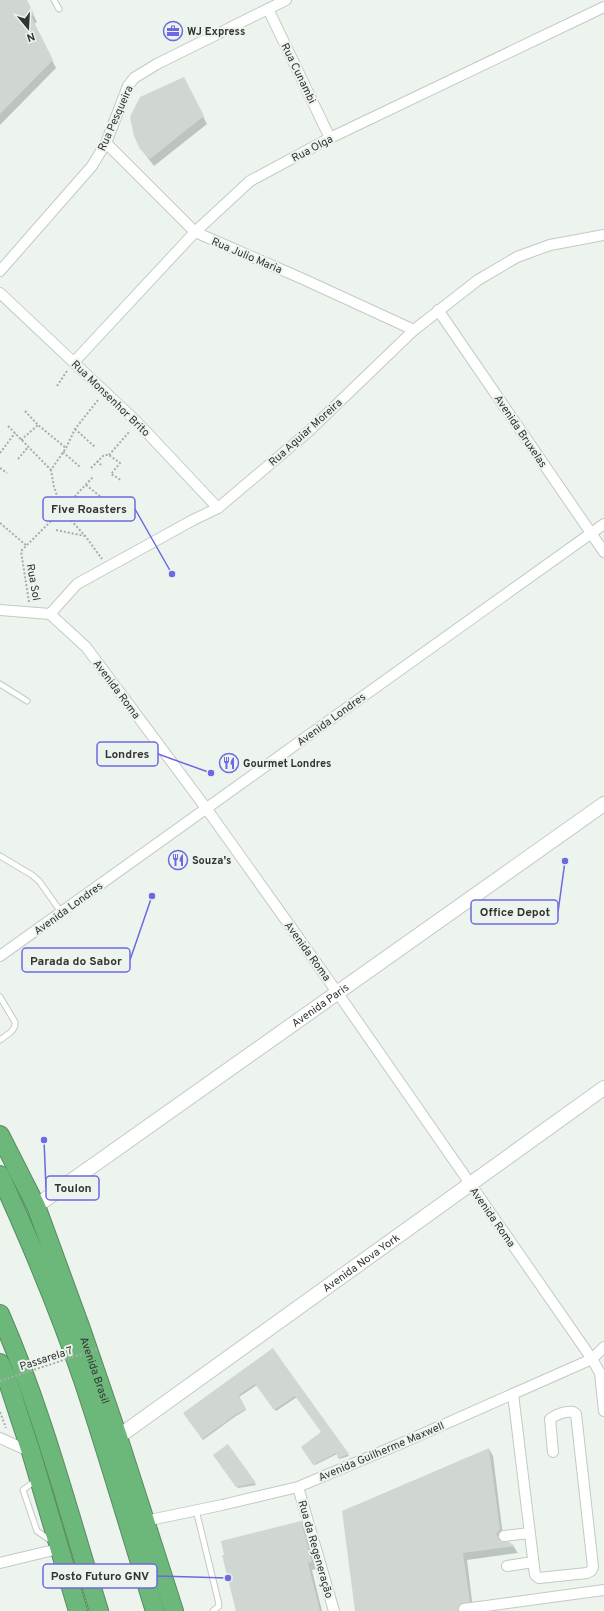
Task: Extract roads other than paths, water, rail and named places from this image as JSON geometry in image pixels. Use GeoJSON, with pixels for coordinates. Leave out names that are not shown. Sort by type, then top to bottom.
{"type":"FeatureCollection","features":[{"type":"Feature","properties":{"kind":"highway","name":"Avenida Brasil"},"geometry":{"type":"LineString","coordinates":[[0,1135],[36,1206],[81,1329],[118,1437],[174,1611]]}},
{"type":"Feature","properties":{"kind":"highway","name":"Avenida Brasil"},"geometry":{"type":"LineString","coordinates":[[0,1175],[49,1290],[83,1382],[155,1611]]}},
{"type":"Feature","properties":{"kind":"highway"},"geometry":{"type":"LineString","coordinates":[[0,1314],[35,1402],[98,1611]]}},
{"type":"Feature","properties":{"kind":"highway"},"geometry":{"type":"LineString","coordinates":[[0,1362],[31,1452],[78,1611]]}},
{"type":"Feature","properties":{"kind":"highway"},"geometry":{"type":"LineString","coordinates":[[31,1452],[98,1611]]}},
{"type":"Feature","properties":{"kind":"highway"},"geometry":{"type":"LineString","coordinates":[[145,1521],[147,1554],[163,1611]]}},
{"type":"Feature","properties":{"kind":"main road","name":"Avenida Paris"},"geometry":{"type":"LineString","coordinates":[[36,1206],[604,804]]}},
{"type":"Feature","properties":{"kind":"main road","name":"Avenida Nova York"},"geometry":{"type":"LineString","coordinates":[[118,1437],[604,1088]]}},
{"type":"Feature","properties":{"kind":"street","name":"Rua Pesqueira"},"geometry":{"type":"LineString","coordinates":[[0,270],[85,176],[106,143],[128,86],[134,78],[157,64],[286,0]]}},
{"type":"Feature","properties":{"kind":"street","name":"Rua Olga"},"geometry":{"type":"LineString","coordinates":[[74,362],[194,232],[250,181],[330,138],[604,7]]}},
{"type":"Feature","properties":{"kind":"street","name":"Rua Cunambi"},"geometry":{"type":"LineString","coordinates":[[268,9],[330,138]]}},
{"type":"Feature","properties":{"kind":"street","name":"Rua Julio Maria"},"geometry":{"type":"LineString","coordinates":[[106,143],[194,232],[303,279],[414,330]]}},
{"type":"Feature","properties":{"kind":"street","name":"Rua Aguiar Moreira"},"geometry":{"type":"LineString","coordinates":[[50,614],[77,584],[107,566],[218,508],[308,432],[414,330],[478,280],[517,257],[550,245],[604,235]]}},
{"type":"Feature","properties":{"kind":"street","name":"Rua Monsenhor Brito"},"geometry":{"type":"LineString","coordinates":[[0,293],[137,422],[218,508]]}},
{"type":"Feature","properties":{"kind":"street","name":"Avenida Bruxelas"},"geometry":{"type":"LineString","coordinates":[[438,310],[604,552]]}},
{"type":"Feature","properties":{"kind":"street","name":"Avenida Londres"},"geometry":{"type":"LineString","coordinates":[[0,956],[604,524]]}},
{"type":"Feature","properties":{"kind":"street"},"geometry":{"type":"LineString","coordinates":[[0,610],[50,614]]}},
{"type":"Feature","properties":{"kind":"street","name":"Avenida Roma"},"geometry":{"type":"LineString","coordinates":[[50,614],[86,647],[206,808],[338,992],[592,1360],[602,1372]]}},
{"type":"Feature","properties":{"kind":"street","name":"Avenida Guilherme Maxwell"},"geometry":{"type":"LineString","coordinates":[[145,1521],[298,1486],[409,1440],[592,1360],[604,1347]]}},
{"type":"Feature","properties":{"kind":"street"},"geometry":{"type":"LineString","coordinates":[[602,1372],[604,1411]]}},
{"type":"Feature","properties":{"kind":"street"},"geometry":{"type":"LineString","coordinates":[[513,1394],[533,1562],[535,1575],[539,1578],[587,1573],[591,1571],[593,1567],[576,1414],[573,1412],[563,1413],[550,1419],[553,1452]]}},
{"type":"Feature","properties":{"kind":"street"},"geometry":{"type":"LineString","coordinates":[[0,1434],[31,1452]]}},
{"type":"Feature","properties":{"kind":"street","name":"Rua da Regeneração"},"geometry":{"type":"LineString","coordinates":[[298,1486],[334,1611]]}},
{"type":"Feature","properties":{"kind":"street"},"geometry":{"type":"LineString","coordinates":[[504,1536],[530,1533]]}},
{"type":"Feature","properties":{"kind":"street"},"geometry":{"type":"LineString","coordinates":[[0,1563],[58,1547]]}},
{"type":"Feature","properties":{"kind":"street"},"geometry":{"type":"LineString","coordinates":[[507,1566],[533,1562]]}},
{"type":"Feature","properties":{"kind":"street"},"geometry":{"type":"LineString","coordinates":[[464,1609],[604,1590]]}},
{"type":"Feature","properties":{"kind":"lane"},"geometry":{"type":"LineString","coordinates":[[54,0],[59,9]]}},
{"type":"Feature","properties":{"kind":"lane"},"geometry":{"type":"LineString","coordinates":[[0,684],[27,701]]}},
{"type":"Feature","properties":{"kind":"lane"},"geometry":{"type":"LineString","coordinates":[[0,856],[32,875],[61,912]]}},
{"type":"Feature","properties":{"kind":"lane"},"geometry":{"type":"LineString","coordinates":[[0,997],[16,1026],[0,1040]]}},
{"type":"Feature","properties":{"kind":"lane"},"geometry":{"type":"LineString","coordinates":[[196,1510],[218,1600],[219,1606],[214,1611]]}},
{"type":"Feature","properties":{"kind":"place","name":"WJ Express"},"geometry":{"type":"Point","coordinates":[173,31]}},
{"type":"Feature","properties":{"kind":"place","name":"Five Roasters"},"geometry":{"type":"Point","coordinates":[172,574]}},
{"type":"Feature","properties":{"kind":"place","name":"Gourmet Londres"},"geometry":{"type":"Point","coordinates":[229,763]}},
{"type":"Feature","properties":{"kind":"place","name":"Londres"},"geometry":{"type":"Point","coordinates":[211,773]}},
{"type":"Feature","properties":{"kind":"place","name":"Souza's"},"geometry":{"type":"Point","coordinates":[178,860]}},
{"type":"Feature","properties":{"kind":"place","name":"Office Depot"},"geometry":{"type":"Point","coordinates":[565,861]}},
{"type":"Feature","properties":{"kind":"place","name":"Parada do Sabor"},"geometry":{"type":"Point","coordinates":[152,896]}},
{"type":"Feature","properties":{"kind":"place","name":"Toulon"},"geometry":{"type":"Point","coordinates":[44,1140]}},
{"type":"Feature","properties":{"kind":"place","name":"Posto Futuro GNV"},"geometry":{"type":"Point","coordinates":[228,1578]}}]}
